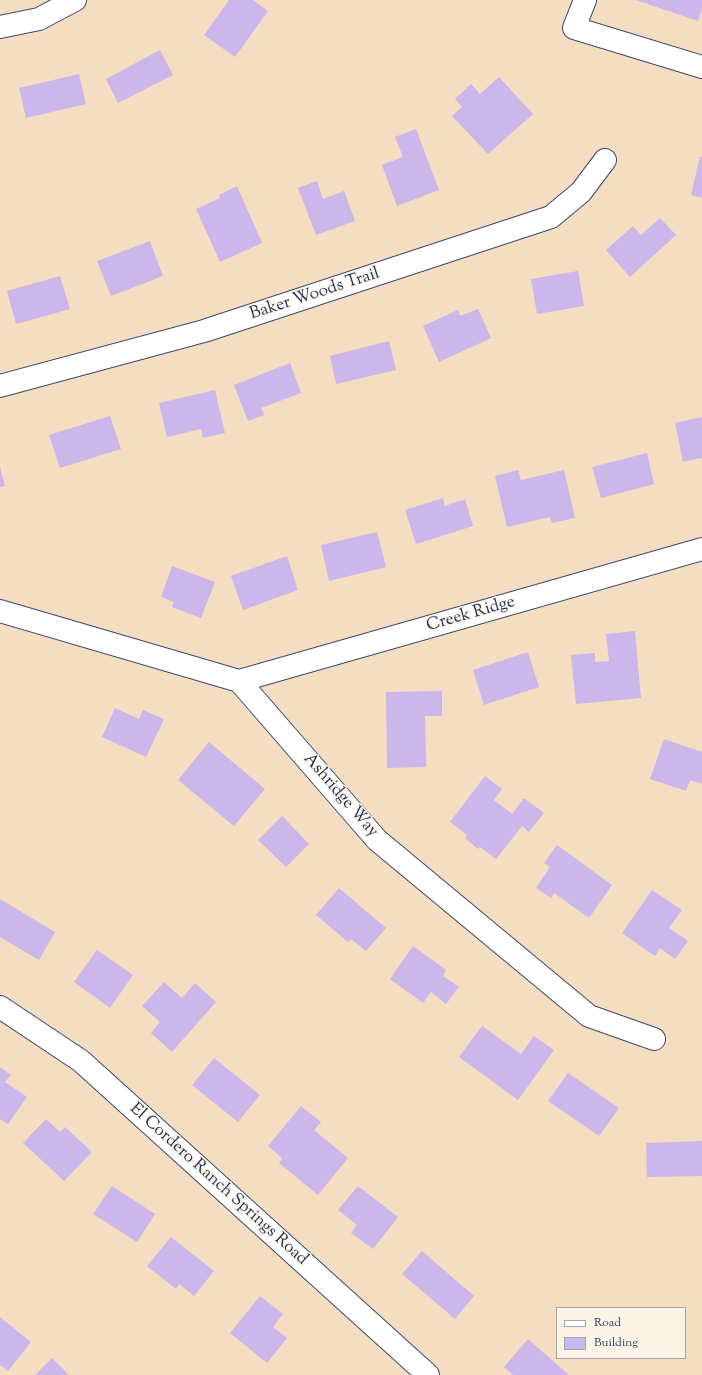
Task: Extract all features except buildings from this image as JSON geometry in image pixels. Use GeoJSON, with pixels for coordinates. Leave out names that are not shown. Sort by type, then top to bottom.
{"type":"FeatureCollection","features":[{"type":"Feature","properties":{"kind":"street"},"geometry":{"type":"LineString","coordinates":[[0,27],[39,19],[75,0]]}},
{"type":"Feature","properties":{"kind":"street"},"geometry":{"type":"LineString","coordinates":[[585,0],[574,28],[702,67]]}},
{"type":"Feature","properties":{"kind":"street","name":"Baker Woods Trail"},"geometry":{"type":"LineString","coordinates":[[0,386],[204,332],[552,217],[580,192],[605,160]]}},
{"type":"Feature","properties":{"kind":"street","name":"Creek Ridge"},"geometry":{"type":"LineString","coordinates":[[239,681],[702,550]]}},
{"type":"Feature","properties":{"kind":"street"},"geometry":{"type":"LineString","coordinates":[[0,611],[239,681]]}},
{"type":"Feature","properties":{"kind":"street","name":"Ashridge Way"},"geometry":{"type":"LineString","coordinates":[[239,681],[377,840],[589,1016],[654,1039]]}},
{"type":"Feature","properties":{"kind":"street","name":"El Cordero Ranch Springs Road"},"geometry":{"type":"LineString","coordinates":[[0,1007],[81,1061],[428,1375]]}}]}
